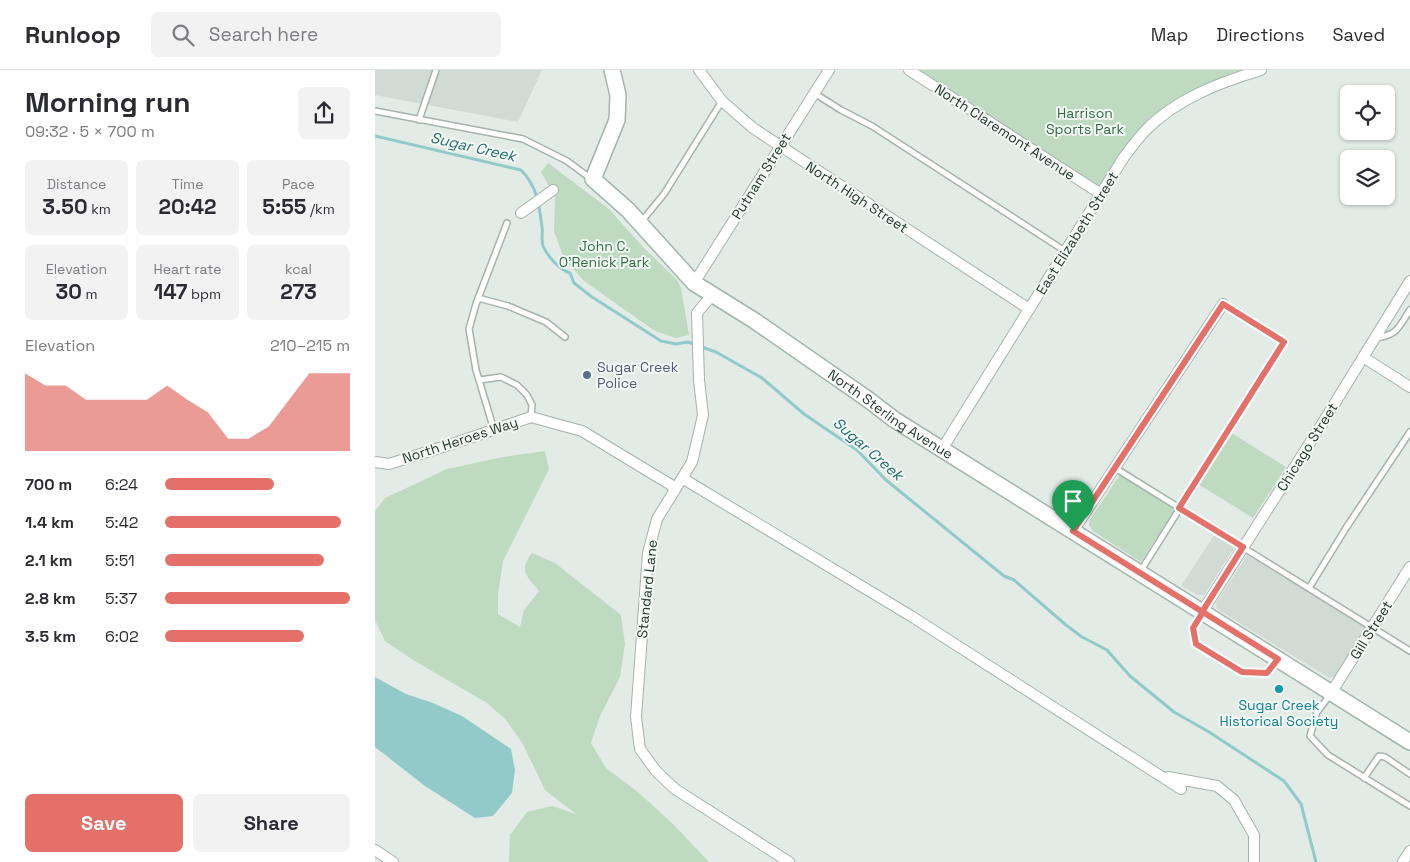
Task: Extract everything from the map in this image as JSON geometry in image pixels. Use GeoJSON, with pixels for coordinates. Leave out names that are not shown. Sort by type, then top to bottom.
{"type":"FeatureCollection","features":[{"type":"Feature","properties":{"kind":"main road"},"geometry":{"type":"LineString","coordinates":[[593,179],[617,120],[617,95],[611,70]]}},
{"type":"Feature","properties":{"kind":"main road","name":"North Sterling Avenue"},"geometry":{"type":"LineString","coordinates":[[593,179],[628,210],[695,283],[712,295],[755,321],[895,420],[1410,742]]}},
{"type":"Feature","properties":{"kind":"street","name":"North High Street"},"geometry":{"type":"LineString","coordinates":[[699,70],[722,101],[753,128],[779,147],[1029,309]]}},
{"type":"Feature","properties":{"kind":"street","name":"Putnam Street"},"geometry":{"type":"LineString","coordinates":[[695,283],[829,70]]}},
{"type":"Feature","properties":{"kind":"street","name":"North Claremont Avenue"},"geometry":{"type":"LineString","coordinates":[[909,70],[1101,194]]}},
{"type":"Feature","properties":{"kind":"street","name":"East Elizabeth Street"},"geometry":{"type":"LineString","coordinates":[[942,450],[1124,157],[1146,129],[1170,110],[1192,97],[1261,70]]}},
{"type":"Feature","properties":{"kind":"street"},"geometry":{"type":"LineString","coordinates":[[522,212],[548,193]]}},
{"type":"Feature","properties":{"kind":"street","name":"Chicago Street"},"geometry":{"type":"LineString","coordinates":[[1202,612],[1410,281]]}},
{"type":"Feature","properties":{"kind":"street","name":"Standard Lane"},"geometry":{"type":"LineString","coordinates":[[712,295],[697,313],[699,380],[703,414],[692,462],[657,519],[648,553],[636,718],[640,749],[656,771],[675,789],[789,862]]}},
{"type":"Feature","properties":{"kind":"street"},"geometry":{"type":"LineString","coordinates":[[1073,531],[1223,304]]}},
{"type":"Feature","properties":{"kind":"street"},"geometry":{"type":"LineString","coordinates":[[1363,358],[1410,387]]}},
{"type":"Feature","properties":{"kind":"street","name":"North Heroes Way"},"geometry":{"type":"LineString","coordinates":[[375,462],[389,464],[531,417],[582,431],[676,488]]}},
{"type":"Feature","properties":{"kind":"street"},"geometry":{"type":"LineString","coordinates":[[682,478],[911,616],[1181,788]]}},
{"type":"Feature","properties":{"kind":"street","name":"Gill Street"},"geometry":{"type":"LineString","coordinates":[[1331,693],[1410,567]]}},
{"type":"Feature","properties":{"kind":"street"},"geometry":{"type":"LineString","coordinates":[[1162,776],[1217,786],[1234,800],[1254,835],[1255,862]]}},
{"type":"Feature","properties":{"kind":"street"},"geometry":{"type":"LineString","coordinates":[[375,850],[393,862]]}},
{"type":"Feature","properties":{"kind":"street"},"geometry":{"type":"LineString","coordinates":[[1403,862],[1410,851]]}},
{"type":"Feature","properties":{"kind":"lane"},"geometry":{"type":"LineString","coordinates":[[419,120],[436,70]]}},
{"type":"Feature","properties":{"kind":"lane"},"geometry":{"type":"LineString","coordinates":[[814,93],[872,126],[1065,251]]}},
{"type":"Feature","properties":{"kind":"lane"},"geometry":{"type":"LineString","coordinates":[[639,224],[664,194],[722,101]]}},
{"type":"Feature","properties":{"kind":"lane","name":"North Sterling Avenue"},"geometry":{"type":"LineString","coordinates":[[375,111],[523,139],[567,161],[593,179]]}},
{"type":"Feature","properties":{"kind":"lane"},"geometry":{"type":"LineString","coordinates":[[494,430],[479,380],[469,329],[478,298],[507,223]]}},
{"type":"Feature","properties":{"kind":"lane"},"geometry":{"type":"LineString","coordinates":[[478,298],[508,306],[546,322],[565,337]]}},
{"type":"Feature","properties":{"kind":"lane"},"geometry":{"type":"LineString","coordinates":[[1139,572],[1284,342],[1223,304]]}},
{"type":"Feature","properties":{"kind":"lane"},"geometry":{"type":"LineString","coordinates":[[1375,338],[1395,333],[1410,310]]}},
{"type":"Feature","properties":{"kind":"lane"},"geometry":{"type":"LineString","coordinates":[[479,380],[501,377],[517,385],[527,395],[533,405],[531,417]]}},
{"type":"Feature","properties":{"kind":"lane"},"geometry":{"type":"LineString","coordinates":[[1309,588],[1346,528],[1410,432]]}},
{"type":"Feature","properties":{"kind":"lane"},"geometry":{"type":"LineString","coordinates":[[1114,468],[1410,651]]}},
{"type":"Feature","properties":{"kind":"lane"},"geometry":{"type":"LineString","coordinates":[[1202,612],[1193,628],[1196,644],[1242,672],[1267,673],[1278,659]]}},
{"type":"Feature","properties":{"kind":"lane"},"geometry":{"type":"LineString","coordinates":[[1331,693],[1317,712],[1310,736],[1328,755],[1410,806]]}},
{"type":"Feature","properties":{"kind":"lane"},"geometry":{"type":"LineString","coordinates":[[1364,778],[1379,756],[1385,757],[1410,774]]}},
{"type":"Feature","properties":{"kind":"shaded area"},"geometry":{"type":"Polygon","coordinates":[[[375,70],[542,70],[518,122],[375,95],[375,70]]]}},
{"type":"Feature","properties":{"kind":"shaded area"},"geometry":{"type":"Polygon","coordinates":[[[1215,534],[1235,547],[1204,595],[1197,595],[1181,586],[1215,534]]]}},
{"type":"Feature","properties":{"kind":"shaded area"},"geometry":{"type":"Polygon","coordinates":[[[1247,555],[1367,626],[1335,676],[1329,678],[1217,609],[1216,603],[1247,555]]]}},
{"type":"Feature","properties":{"kind":"green space","name":"Harrison Sports Park"},"geometry":{"type":"Polygon","coordinates":[[[909,70],[1261,70],[1192,97],[1146,129],[1101,194],[909,70]]]}},
{"type":"Feature","properties":{"kind":"green space","name":"John C. O'Renick Park"},"geometry":{"type":"Polygon","coordinates":[[[548,163],[609,209],[643,247],[677,280],[681,288],[689,335],[676,338],[655,331],[584,281],[564,259],[554,231],[555,197],[541,172],[548,163]]]}},
{"type":"Feature","properties":{"kind":"green space"},"geometry":{"type":"Polygon","coordinates":[[[1230,432],[1286,467],[1253,518],[1198,484],[1230,432]]]}},
{"type":"Feature","properties":{"kind":"green space"},"geometry":{"type":"Polygon","coordinates":[[[545,451],[549,469],[503,561],[498,595],[498,614],[520,627],[524,610],[539,591],[528,577],[525,569],[525,564],[532,553],[555,563],[621,615],[625,644],[620,677],[600,716],[591,743],[606,768],[638,792],[673,824],[709,862],[509,862],[510,835],[527,812],[552,806],[576,814],[545,790],[523,744],[506,720],[487,703],[413,660],[385,641],[375,620],[375,511],[385,498],[447,469],[503,457],[545,451]]]}},
{"type":"Feature","properties":{"kind":"green space"},"geometry":{"type":"Polygon","coordinates":[[[1121,473],[1176,508],[1141,562],[1093,531],[1089,525],[1090,520],[1121,473]]]}},
{"type":"Feature","properties":{"kind":"water"},"geometry":{"type":"Polygon","coordinates":[[[375,677],[406,694],[462,716],[511,749],[515,770],[512,793],[493,816],[475,818],[425,786],[375,747],[375,677]]]}},
{"type":"Feature","properties":{"kind":"waterway","name":"Sugar Creek"},"geometry":{"type":"LineString","coordinates":[[375,136],[521,170],[534,189],[541,219],[543,246],[554,262],[570,273],[574,283],[592,297],[661,341],[676,344],[688,342],[716,352],[762,378],[804,414],[857,450],[886,480],[1004,576],[1014,580],[1066,625],[1082,637],[1107,650],[1130,676],[1174,712],[1209,732],[1284,781],[1301,804],[1316,862]]}},
{"type":"Feature","properties":{"kind":"place","name":"Sugar Creek Police"},"geometry":{"type":"Point","coordinates":[587,375]}},
{"type":"Feature","properties":{"kind":"place","name":"Sugar Creek Historical Society"},"geometry":{"type":"Point","coordinates":[1279,689]}},
{"type":"Feature","properties":{"kind":"route"},"geometry":{"type":"LineString","coordinates":[[1073,531],[1139,572],[1203,612],[1278,659],[1267,673],[1242,672],[1196,644],[1193,628],[1202,612],[1243,547],[1179,508],[1284,342],[1223,304],[1073,531]]}}]}
